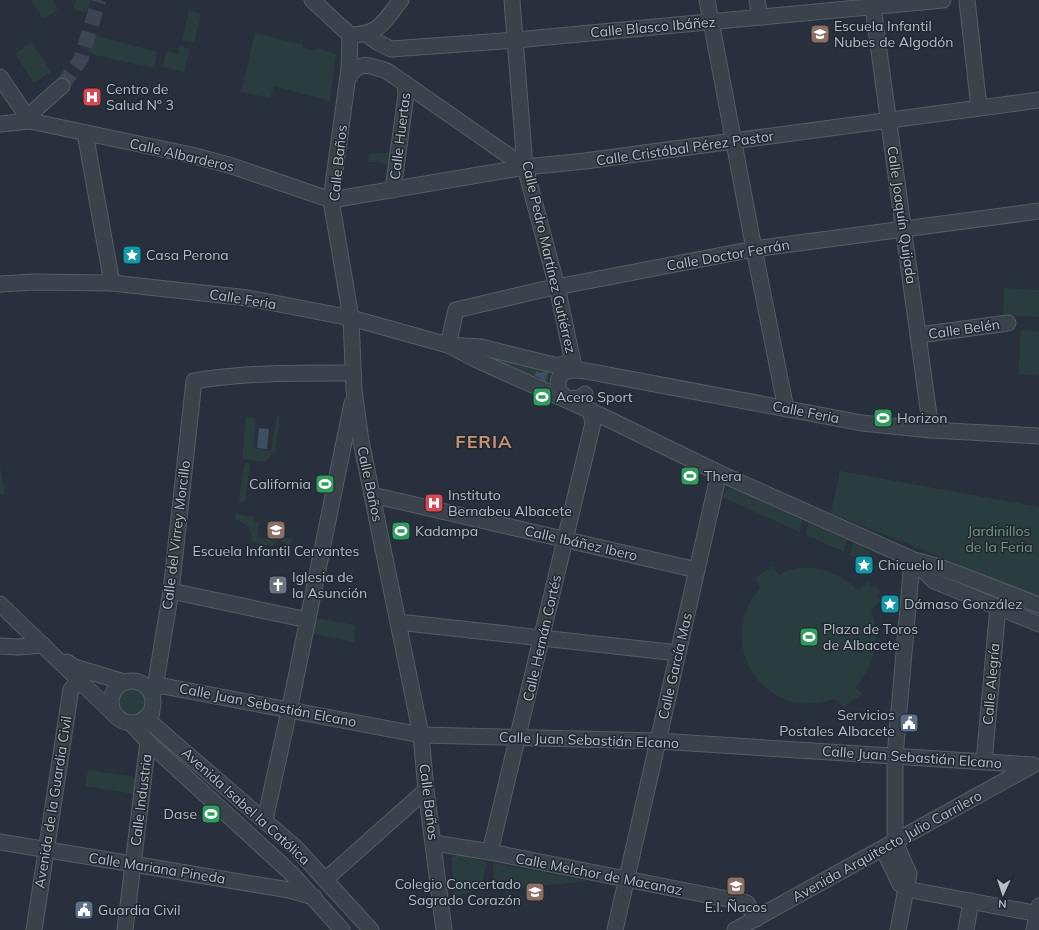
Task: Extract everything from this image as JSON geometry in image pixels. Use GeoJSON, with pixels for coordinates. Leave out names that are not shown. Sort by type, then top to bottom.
{"type":"FeatureCollection","features":[{"type":"Feature","properties":{"kind":"street"},"geometry":{"type":"LineString","coordinates":[[312,0],[350,35],[366,34],[376,30],[401,0]]}},
{"type":"Feature","properties":{"kind":"street","name":"Calle Pedro Martínez Gutiérrez"},"geometry":{"type":"LineString","coordinates":[[512,0],[525,167],[557,287],[573,364]]}},
{"type":"Feature","properties":{"kind":"street"},"geometry":{"type":"LineString","coordinates":[[708,0],[754,249],[786,409]]}},
{"type":"Feature","properties":{"kind":"street"},"geometry":{"type":"LineString","coordinates":[[757,0],[760,17]]}},
{"type":"Feature","properties":{"kind":"street","name":"Calle Blasco Ibáñez"},"geometry":{"type":"LineString","coordinates":[[366,34],[377,42],[391,49],[516,40],[713,22],[873,3],[943,0]]}},
{"type":"Feature","properties":{"kind":"street"},"geometry":{"type":"LineString","coordinates":[[967,0],[979,108]]}},
{"type":"Feature","properties":{"kind":"street","name":"Calle Joaquín Quijada"},"geometry":{"type":"LineString","coordinates":[[873,3],[931,430]]}},
{"type":"Feature","properties":{"kind":"street","name":"Calle Baños"},"geometry":{"type":"LineString","coordinates":[[350,35],[348,78],[331,200],[351,318],[354,390],[361,441],[421,734],[426,790],[444,930]]}},
{"type":"Feature","properties":{"kind":"street"},"geometry":{"type":"LineString","coordinates":[[348,78],[354,69],[363,65],[387,71],[525,167]]}},
{"type":"Feature","properties":{"kind":"street"},"geometry":{"type":"LineString","coordinates":[[0,77],[30,122]]}},
{"type":"Feature","properties":{"kind":"street","name":"Calle Huertas"},"geometry":{"type":"LineString","coordinates":[[393,190],[406,95],[405,83]]}},
{"type":"Feature","properties":{"kind":"street"},"geometry":{"type":"LineString","coordinates":[[30,122],[35,110],[62,86]]}},
{"type":"Feature","properties":{"kind":"street","name":"Calle Cristóbal Pérez Pastor"},"geometry":{"type":"LineString","coordinates":[[331,200],[525,167],[584,162],[1039,100]]}},
{"type":"Feature","properties":{"kind":"street","name":"Calle Albarderos"},"geometry":{"type":"LineString","coordinates":[[0,124],[30,122],[191,155],[229,165],[331,200]]}},
{"type":"Feature","properties":{"kind":"street"},"geometry":{"type":"LineString","coordinates":[[85,133],[112,283]]}},
{"type":"Feature","properties":{"kind":"street","name":"Calle Doctor Ferrán"},"geometry":{"type":"LineString","coordinates":[[448,345],[456,310],[557,287],[754,249],[1039,211]]}},
{"type":"Feature","properties":{"kind":"street","name":"Calle Feria"},"geometry":{"type":"LineString","coordinates":[[0,284],[34,282],[112,283],[248,298],[351,318],[448,345],[479,361],[567,399],[595,416],[912,559],[940,567],[1039,605]]}},
{"type":"Feature","properties":{"kind":"street","name":"Calle Belén"},"geometry":{"type":"LineString","coordinates":[[919,335],[1008,323]]}},
{"type":"Feature","properties":{"kind":"street","name":"Calle Feria"},"geometry":{"type":"LineString","coordinates":[[448,345],[481,347],[558,365],[570,361],[573,364],[786,409],[862,423],[931,430],[1039,436]]}},
{"type":"Feature","properties":{"kind":"street"},"geometry":{"type":"LineString","coordinates":[[573,364],[560,376],[557,382],[558,390],[567,399],[579,398],[584,394]]}},
{"type":"Feature","properties":{"kind":"street","name":"Calle Feria"},"geometry":{"type":"LineString","coordinates":[[573,364],[585,380],[584,394],[595,416]]}},
{"type":"Feature","properties":{"kind":"street","name":"Calle del Virrey Morcillo"},"geometry":{"type":"LineString","coordinates":[[151,716],[154,703],[152,688],[171,591],[194,381],[246,374],[354,373]]}},
{"type":"Feature","properties":{"kind":"street"},"geometry":{"type":"LineString","coordinates":[[265,820],[290,709],[354,390]]}},
{"type":"Feature","properties":{"kind":"street","name":"Calle Hernán Cortés"},"geometry":{"type":"LineString","coordinates":[[490,852],[519,738],[541,637],[566,540],[595,416]]}},
{"type":"Feature","properties":{"kind":"street","name":"Calle García Mas"},"geometry":{"type":"LineString","coordinates":[[615,930],[719,473]]}},
{"type":"Feature","properties":{"kind":"street","name":"Calle Ibáñez Ibero"},"geometry":{"type":"LineString","coordinates":[[372,494],[697,570]]}},
{"type":"Feature","properties":{"kind":"street"},"geometry":{"type":"LineString","coordinates":[[898,930],[909,874],[889,846],[894,756],[912,559]]}},
{"type":"Feature","properties":{"kind":"street","name":"Calle Feria"},"geometry":{"type":"LineString","coordinates":[[912,559],[934,581],[1039,624]]}},
{"type":"Feature","properties":{"kind":"street"},"geometry":{"type":"LineString","coordinates":[[171,591],[308,620]]}},
{"type":"Feature","properties":{"kind":"street","name":"Avenida Isabel la Católica"},"geometry":{"type":"LineString","coordinates":[[0,604],[84,684],[291,872],[342,930]]}},
{"type":"Feature","properties":{"kind":"street","name":"Calle Alegría"},"geometry":{"type":"LineString","coordinates":[[984,762],[998,607]]}},
{"type":"Feature","properties":{"kind":"street"},"geometry":{"type":"LineString","coordinates":[[398,622],[678,653]]}},
{"type":"Feature","properties":{"kind":"street"},"geometry":{"type":"LineString","coordinates":[[0,646],[46,647]]}},
{"type":"Feature","properties":{"kind":"street","name":"Avenida Isabel la Católica"},"geometry":{"type":"LineString","coordinates":[[46,647],[74,667],[124,682],[139,681],[152,688]]}},
{"type":"Feature","properties":{"kind":"street"},"geometry":{"type":"LineString","coordinates":[[124,682],[116,688],[111,702],[114,712],[125,721],[143,720],[151,716]]}},
{"type":"Feature","properties":{"kind":"street","name":"Avenida de la Guardia Civil"},"geometry":{"type":"LineString","coordinates":[[34,930],[71,689],[77,685],[84,684]]}},
{"type":"Feature","properties":{"kind":"street","name":"Calle Juan Sebastián Elcano"},"geometry":{"type":"LineString","coordinates":[[152,688],[163,686],[421,734],[658,741],[984,762],[1036,763]]}},
{"type":"Feature","properties":{"kind":"street","name":"Avenida Isabel la Católica"},"geometry":{"type":"LineString","coordinates":[[151,716],[296,848],[326,879],[371,930]]}},
{"type":"Feature","properties":{"kind":"street","name":"Calle Industria"},"geometry":{"type":"LineString","coordinates":[[125,930],[148,742]]}},
{"type":"Feature","properties":{"kind":"street","name":"Avenida Arquitecto Julio Carrilero"},"geometry":{"type":"LineString","coordinates":[[735,930],[889,846],[1036,763]]}},
{"type":"Feature","properties":{"kind":"street"},"geometry":{"type":"LineString","coordinates":[[326,879],[426,790]]}},
{"type":"Feature","properties":{"kind":"street","name":"Calle Mariana Pineda"},"geometry":{"type":"LineString","coordinates":[[0,842],[45,851],[133,863],[294,891],[314,897]]}},
{"type":"Feature","properties":{"kind":"street","name":"Calle Melchor de Macanaz"},"geometry":{"type":"LineString","coordinates":[[434,843],[490,852],[747,903],[756,919]]}},
{"type":"Feature","properties":{"kind":"street"},"geometry":{"type":"LineString","coordinates":[[906,889],[1038,911],[1034,930]]}},
{"type":"Feature","properties":{"kind":"street"},"geometry":{"type":"LineString","coordinates":[[966,930],[971,901]]}},
{"type":"Feature","properties":{"kind":"green space"},"geometry":{"type":"Polygon","coordinates":[[[31,0],[53,0],[58,10],[43,19],[31,0]]]}},
{"type":"Feature","properties":{"kind":"green space"},"geometry":{"type":"Polygon","coordinates":[[[76,0],[91,0],[86,13],[73,9],[76,0]]]}},
{"type":"Feature","properties":{"kind":"green space"},"geometry":{"type":"Polygon","coordinates":[[[189,11],[201,14],[194,43],[182,40],[189,11]]]}},
{"type":"Feature","properties":{"kind":"green space"},"geometry":{"type":"Polygon","coordinates":[[[255,33],[303,45],[303,48],[315,51],[317,48],[336,54],[330,101],[274,86],[270,98],[241,92],[255,33]]]}},
{"type":"Feature","properties":{"kind":"green space"},"geometry":{"type":"Polygon","coordinates":[[[97,36],[157,52],[154,68],[95,55],[87,51],[88,45],[97,36]]]}},
{"type":"Feature","properties":{"kind":"green space"},"geometry":{"type":"Polygon","coordinates":[[[32,42],[51,72],[34,83],[15,54],[32,42]]]}},
{"type":"Feature","properties":{"kind":"green space"},"geometry":{"type":"Polygon","coordinates":[[[180,46],[190,49],[184,72],[163,67],[166,51],[178,54],[180,46]]]}},
{"type":"Feature","properties":{"kind":"green space"},"geometry":{"type":"Polygon","coordinates":[[[393,152],[391,165],[368,162],[369,154],[393,152]]]}},
{"type":"Feature","properties":{"kind":"green space"},"geometry":{"type":"Polygon","coordinates":[[[1004,288],[1039,290],[1039,317],[1003,315],[1004,288]]]}},
{"type":"Feature","properties":{"kind":"green space"},"geometry":{"type":"Polygon","coordinates":[[[1021,330],[1039,331],[1039,376],[1018,374],[1021,330]]]}},
{"type":"Feature","properties":{"kind":"green space"},"geometry":{"type":"Polygon","coordinates":[[[483,353],[551,371],[547,384],[482,358],[483,353]]]}},
{"type":"Feature","properties":{"kind":"green space"},"geometry":{"type":"Polygon","coordinates":[[[277,416],[280,417],[275,451],[265,462],[242,459],[246,417],[256,418],[253,448],[271,451],[277,416]]]}},
{"type":"Feature","properties":{"kind":"green space"},"geometry":{"type":"Polygon","coordinates":[[[247,462],[250,466],[245,500],[242,503],[239,500],[244,466],[247,462]]]}},
{"type":"Feature","properties":{"kind":"green space"},"geometry":{"type":"Polygon","coordinates":[[[0,467],[5,494],[0,495],[0,467]]]}},
{"type":"Feature","properties":{"kind":"green space","name":"Jardinillos de la Feria"},"geometry":{"type":"Polygon","coordinates":[[[840,471],[1039,507],[1039,597],[831,513],[840,471]]]}},
{"type":"Feature","properties":{"kind":"green space"},"geometry":{"type":"Polygon","coordinates":[[[728,489],[733,489],[802,520],[800,532],[722,497],[728,489]]]}},
{"type":"Feature","properties":{"kind":"green space"},"geometry":{"type":"Polygon","coordinates":[[[236,514],[254,517],[254,521],[259,523],[257,537],[271,540],[273,536],[292,539],[289,552],[285,549],[285,543],[279,540],[271,547],[251,541],[250,530],[243,522],[235,519],[236,514]]]}},
{"type":"Feature","properties":{"kind":"green space"},"geometry":{"type":"Polygon","coordinates":[[[808,523],[847,540],[844,552],[806,535],[808,523]]]}},
{"type":"Feature","properties":{"kind":"green space"},"geometry":{"type":"Polygon","coordinates":[[[853,543],[871,552],[869,564],[850,555],[853,543]]]}},
{"type":"Feature","properties":{"kind":"green space","name":"Plaza de Toros de Albacete"},"geometry":{"type":"Polygon","coordinates":[[[773,566],[778,575],[793,569],[802,568],[828,571],[845,579],[858,591],[868,582],[872,588],[876,586],[880,593],[877,595],[881,601],[871,609],[876,631],[875,650],[868,668],[856,687],[862,694],[843,707],[836,699],[812,703],[794,703],[788,701],[772,692],[759,681],[749,667],[744,652],[742,635],[744,619],[750,603],[760,588],[755,578],[773,566]]]}},
{"type":"Feature","properties":{"kind":"green space"},"geometry":{"type":"Polygon","coordinates":[[[317,618],[355,625],[354,642],[313,634],[317,618]]]}},
{"type":"Feature","properties":{"kind":"green space"},"geometry":{"type":"Polygon","coordinates":[[[132,687],[142,691],[146,701],[142,711],[132,715],[122,711],[118,701],[122,691],[132,687]]]}},
{"type":"Feature","properties":{"kind":"green space"},"geometry":{"type":"Polygon","coordinates":[[[88,770],[137,777],[134,794],[85,786],[88,770]]]}},
{"type":"Feature","properties":{"kind":"green space"},"geometry":{"type":"Polygon","coordinates":[[[456,855],[487,862],[482,883],[467,893],[455,897],[451,858],[456,855]]]}},
{"type":"Feature","properties":{"kind":"green space"},"geometry":{"type":"Polygon","coordinates":[[[493,863],[588,881],[494,891],[493,863]]]}},
{"type":"Feature","properties":{"kind":"water"},"geometry":{"type":"Polygon","coordinates":[[[536,371],[541,373],[548,372],[545,382],[539,377],[535,376],[536,371]]]}},
{"type":"Feature","properties":{"kind":"water"},"geometry":{"type":"Polygon","coordinates":[[[259,428],[269,429],[267,449],[257,448],[259,428]]]}},
{"type":"Feature","properties":{"kind":"tunnel"},"geometry":{"type":"LineString","coordinates":[[62,86],[81,59],[99,0]]}},
{"type":"Feature","properties":{"kind":"place","name":"Escuela Infantil Nubes de Algodón"},"geometry":{"type":"Point","coordinates":[820,34]}},
{"type":"Feature","properties":{"kind":"place","name":"Centro de Salud Nº 3"},"geometry":{"type":"Point","coordinates":[92,97]}},
{"type":"Feature","properties":{"kind":"place","name":"Casa Perona"},"geometry":{"type":"Point","coordinates":[132,255]}},
{"type":"Feature","properties":{"kind":"place","name":"Acero Sport"},"geometry":{"type":"Point","coordinates":[542,397]}},
{"type":"Feature","properties":{"kind":"place","name":"Horizon"},"geometry":{"type":"Point","coordinates":[883,418]}},
{"type":"Feature","properties":{"kind":"place","name":"Thera"},"geometry":{"type":"Point","coordinates":[690,476]}},
{"type":"Feature","properties":{"kind":"place","name":"California"},"geometry":{"type":"Point","coordinates":[325,484]}},
{"type":"Feature","properties":{"kind":"place","name":"Instituto Bernabeu Albacete"},"geometry":{"type":"Point","coordinates":[434,503]}},
{"type":"Feature","properties":{"kind":"place","name":"Escuela Infantil Cervantes"},"geometry":{"type":"Point","coordinates":[276,530]}},
{"type":"Feature","properties":{"kind":"place","name":"Kadampa"},"geometry":{"type":"Point","coordinates":[401,531]}},
{"type":"Feature","properties":{"kind":"place","name":"Chicuelo II"},"geometry":{"type":"Point","coordinates":[864,565]}},
{"type":"Feature","properties":{"kind":"place","name":"Iglesia de la Asunción"},"geometry":{"type":"Point","coordinates":[278,585]}},
{"type":"Feature","properties":{"kind":"place","name":"Dámaso González"},"geometry":{"type":"Point","coordinates":[890,604]}},
{"type":"Feature","properties":{"kind":"place","name":"Plaza de Toros de Albacete"},"geometry":{"type":"Point","coordinates":[809,637]}},
{"type":"Feature","properties":{"kind":"place","name":"Servicios Postales Albacete"},"geometry":{"type":"Point","coordinates":[909,723]}},
{"type":"Feature","properties":{"kind":"place","name":"Dase"},"geometry":{"type":"Point","coordinates":[211,814]}},
{"type":"Feature","properties":{"kind":"place","name":"E.I. Ñacos"},"geometry":{"type":"Point","coordinates":[736,886]}},
{"type":"Feature","properties":{"kind":"place","name":"Colegio Concertado Sagrado Corazón"},"geometry":{"type":"Point","coordinates":[535,892]}},
{"type":"Feature","properties":{"kind":"place","name":"Guardia Civil"},"geometry":{"type":"Point","coordinates":[84,910]}},
{"type":"Feature","properties":{"kind":"district","name":"FERIA"},"geometry":{"type":"Point","coordinates":[484,442]}}]}
